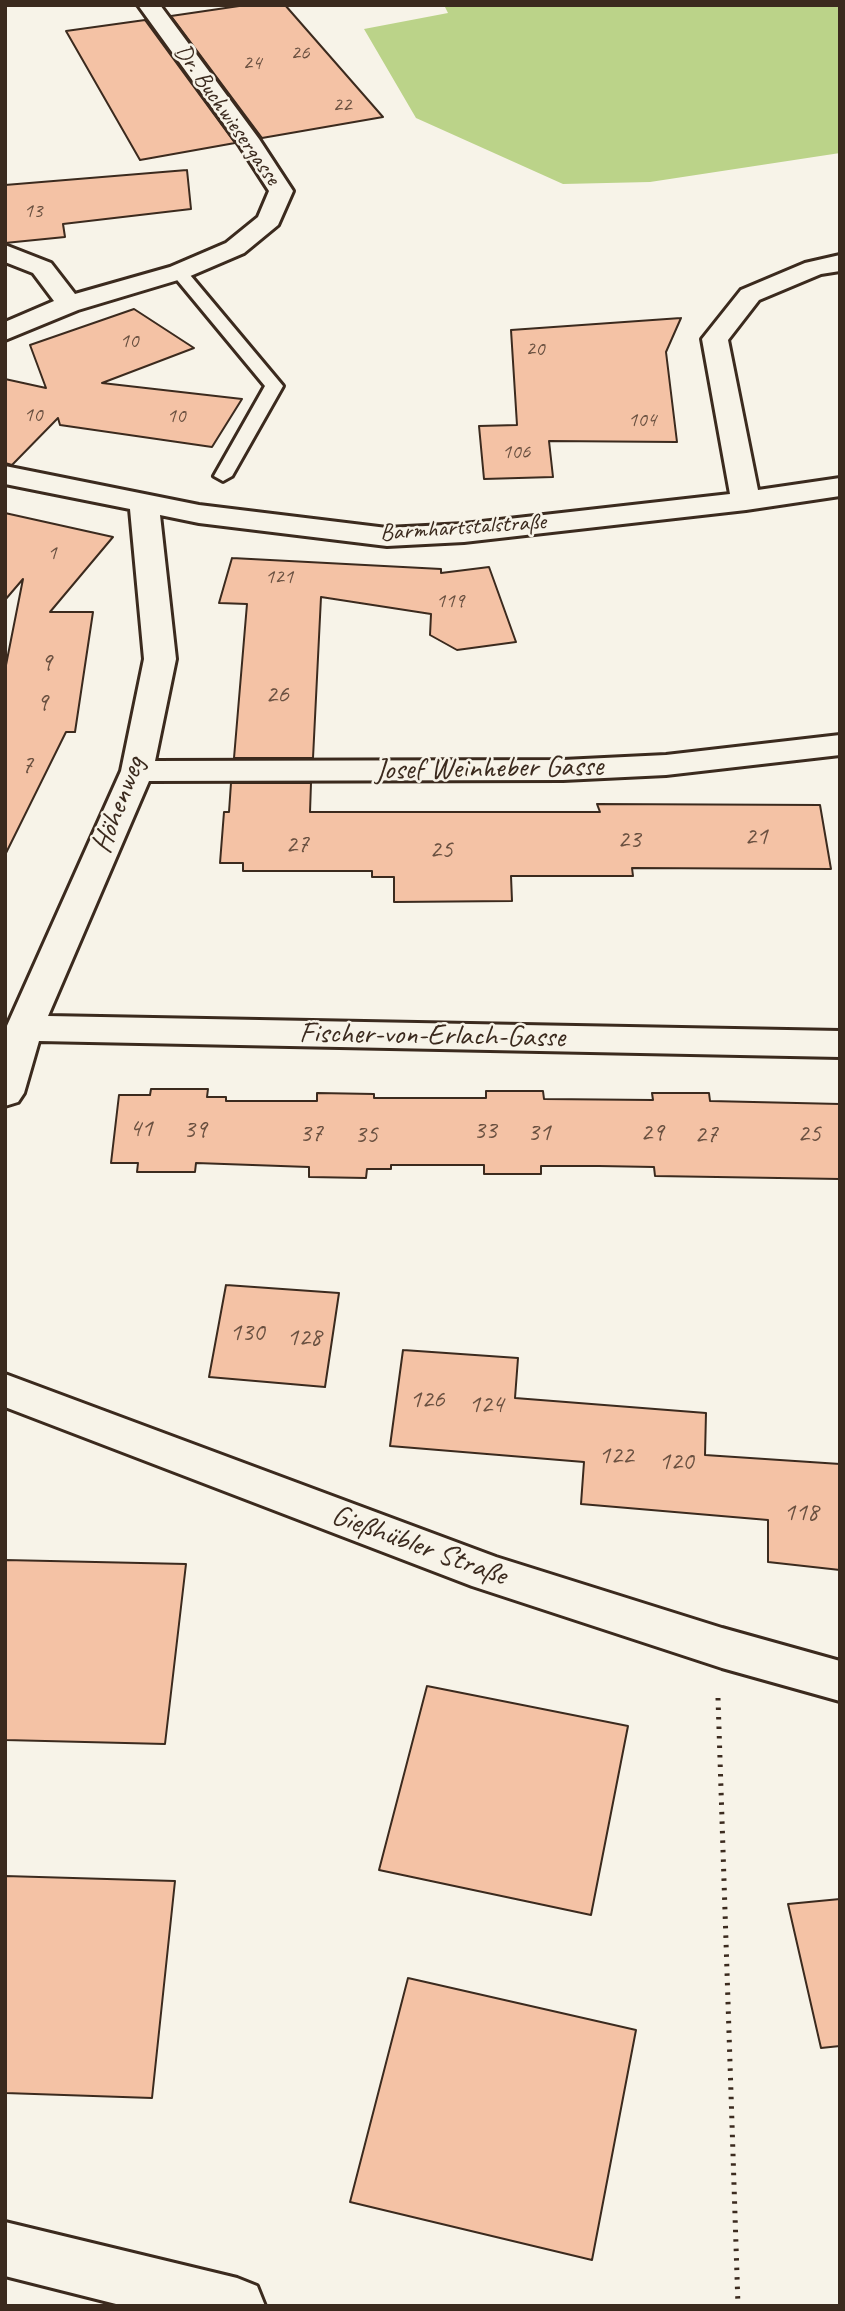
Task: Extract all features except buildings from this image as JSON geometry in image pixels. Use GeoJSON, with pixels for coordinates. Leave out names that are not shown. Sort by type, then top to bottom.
{"type":"FeatureCollection","features":[{"type":"Feature","properties":{"kind":"street","name":"Dr. Buchwiesergasse"},"geometry":{"type":"LineString","coordinates":[[5,332],[69,304],[179,272],[235,248],[269,220],[281,191],[251,144],[149,5]]}},
{"type":"Feature","properties":{"kind":"street"},"geometry":{"type":"LineString","coordinates":[[5,253],[41,268],[69,304]]}},
{"type":"Feature","properties":{"kind":"street"},"geometry":{"type":"LineString","coordinates":[[746,501],[715,339],[750,296],[814,268],[840,263]]}},
{"type":"Feature","properties":{"kind":"street","name":"Barmhartstalstraße"},"geometry":{"type":"LineString","coordinates":[[5,475],[199,514],[387,537],[464,533],[746,501],[840,487]]}},
{"type":"Feature","properties":{"kind":"street","name":"Höhenweg"},"geometry":{"type":"LineString","coordinates":[[5,1093],[24,1028],[137,771],[160,659],[144,503]]}},
{"type":"Feature","properties":{"kind":"street","name":"Josef Weinheber Gasse"},"geometry":{"type":"LineString","coordinates":[[137,771],[563,770],[666,765],[840,745]]}},
{"type":"Feature","properties":{"kind":"street","name":"Fischer-von-Erlach-Gasse"},"geometry":{"type":"LineString","coordinates":[[24,1028],[840,1044]]}},
{"type":"Feature","properties":{"kind":"street","name":"Gießhübler Straße"},"geometry":{"type":"LineString","coordinates":[[5,1390],[488,1573],[722,1648],[840,1681]]}},
{"type":"Feature","properties":{"kind":"street"},"geometry":{"type":"LineString","coordinates":[[5,2249],[237,2306]]}},
{"type":"Feature","properties":{"kind":"lane"},"geometry":{"type":"LineString","coordinates":[[179,272],[274,386],[223,476]]}},
{"type":"Feature","properties":{"kind":"path"},"geometry":{"type":"LineString","coordinates":[[722,1648],[717,1714],[738,2306]]}},
{"type":"Feature","properties":{"kind":"green space"},"geometry":{"type":"Polygon","coordinates":[[[444,5],[840,5],[840,153],[650,182],[563,184],[416,118],[364,29],[448,13],[444,5]]]}}]}
